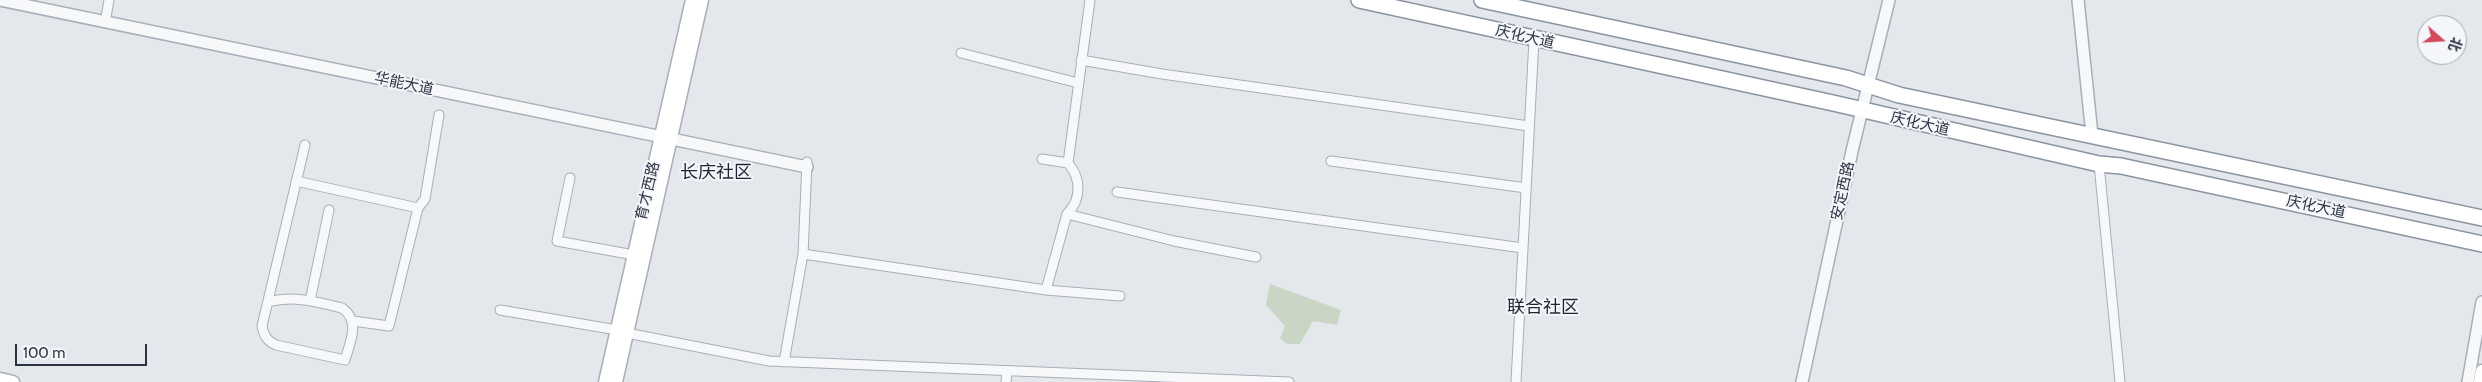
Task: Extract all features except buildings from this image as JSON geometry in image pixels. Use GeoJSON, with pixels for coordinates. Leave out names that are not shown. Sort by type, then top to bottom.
{"type":"FeatureCollection","features":[{"type":"Feature","properties":{"kind":"highway","name":"庆化大道"},"geometry":{"type":"LineString","coordinates":[[1359,0],[2099,164],[2121,166],[2482,244]]}},
{"type":"Feature","properties":{"kind":"highway","name":"庆化大道"},"geometry":{"type":"LineString","coordinates":[[1482,0],[1536,6],[1846,78],[1899,95],[2482,218]]}},
{"type":"Feature","properties":{"kind":"main road","name":"育才西路"},"geometry":{"type":"LineString","coordinates":[[605,382],[622,332],[666,135],[692,0]]}},
{"type":"Feature","properties":{"kind":"main road","name":"育才西路"},"geometry":{"type":"LineString","coordinates":[[616,382],[634,256],[702,0]]}},
{"type":"Feature","properties":{"kind":"main road"},"geometry":{"type":"LineString","coordinates":[[2480,382],[2482,371]]}},
{"type":"Feature","properties":{"kind":"main road"},"geometry":{"type":"LineString","coordinates":[[0,379],[14,382]]}},
{"type":"Feature","properties":{"kind":"street","name":"华能大道"},"geometry":{"type":"LineString","coordinates":[[0,0],[666,135]]}},
{"type":"Feature","properties":{"kind":"street","name":"华能大道"},"geometry":{"type":"LineString","coordinates":[[26,0],[807,165]]}},
{"type":"Feature","properties":{"kind":"street"},"geometry":{"type":"LineString","coordinates":[[106,16],[110,0]]}},
{"type":"Feature","properties":{"kind":"street"},"geometry":{"type":"LineString","coordinates":[[1046,290],[1067,214],[1074,207],[1078,186],[1077,177],[1068,163],[1090,0]]}},
{"type":"Feature","properties":{"kind":"street","name":"安定西路"},"geometry":{"type":"LineString","coordinates":[[1802,382],[1871,86],[1889,0]]}},
{"type":"Feature","properties":{"kind":"street","name":"安定西路"},"geometry":{"type":"LineString","coordinates":[[1871,86],[1895,0]]}},
{"type":"Feature","properties":{"kind":"street"},"geometry":{"type":"LineString","coordinates":[[2078,0],[2092,135]]}},
{"type":"Feature","properties":{"kind":"street"},"geometry":{"type":"LineString","coordinates":[[1516,382],[1534,39]]}},
{"type":"Feature","properties":{"kind":"street"},"geometry":{"type":"LineString","coordinates":[[961,53],[1078,83]]}},
{"type":"Feature","properties":{"kind":"street"},"geometry":{"type":"LineString","coordinates":[[1081,60],[1162,74],[1530,126]]}},
{"type":"Feature","properties":{"kind":"street","name":"安定西路"},"geometry":{"type":"LineString","coordinates":[[1809,382],[1865,111]]}},
{"type":"Feature","properties":{"kind":"street"},"geometry":{"type":"LineString","coordinates":[[353,321],[389,326],[418,208],[425,199],[439,115]]}},
{"type":"Feature","properties":{"kind":"street"},"geometry":{"type":"LineString","coordinates":[[268,302],[284,298],[310,300],[347,311],[353,321],[345,360],[276,345],[270,342],[263,332],[262,326],[305,145]]}},
{"type":"Feature","properties":{"kind":"street"},"geometry":{"type":"LineString","coordinates":[[1042,159],[1068,163]]}},
{"type":"Feature","properties":{"kind":"street"},"geometry":{"type":"LineString","coordinates":[[1331,161],[1526,188]]}},
{"type":"Feature","properties":{"kind":"street"},"geometry":{"type":"LineString","coordinates":[[2099,164],[2120,382]]}},
{"type":"Feature","properties":{"kind":"street"},"geometry":{"type":"LineString","coordinates":[[784,362],[803,254],[807,165]]}},
{"type":"Feature","properties":{"kind":"street"},"geometry":{"type":"LineString","coordinates":[[570,178],[557,241],[634,256]]}},
{"type":"Feature","properties":{"kind":"street"},"geometry":{"type":"LineString","coordinates":[[296,180],[418,208]]}},
{"type":"Feature","properties":{"kind":"street"},"geometry":{"type":"LineString","coordinates":[[1117,192],[1523,248]]}},
{"type":"Feature","properties":{"kind":"street"},"geometry":{"type":"LineString","coordinates":[[310,300],[329,210]]}},
{"type":"Feature","properties":{"kind":"street"},"geometry":{"type":"LineString","coordinates":[[1067,214],[1174,241],[1256,257]]}},
{"type":"Feature","properties":{"kind":"street"},"geometry":{"type":"LineString","coordinates":[[803,254],[1046,290],[1120,296]]}},
{"type":"Feature","properties":{"kind":"street"},"geometry":{"type":"LineString","coordinates":[[2468,382],[2482,302]]}},
{"type":"Feature","properties":{"kind":"street"},"geometry":{"type":"LineString","coordinates":[[500,310],[769,361],[1164,380],[1289,382]]}},
{"type":"Feature","properties":{"kind":"street"},"geometry":{"type":"LineString","coordinates":[[1006,382],[1007,371]]}},
{"type":"Feature","properties":{"kind":"green space"},"geometry":{"type":"Polygon","coordinates":[[[1270,284],[1341,310],[1337,325],[1313,321],[1300,344],[1287,344],[1280,338],[1285,326],[1266,305],[1270,284]]]}},
{"type":"Feature","properties":{"kind":"district","name":"长庆社区"},"geometry":{"type":"Point","coordinates":[716,173]}},
{"type":"Feature","properties":{"kind":"district","name":"联合社区"},"geometry":{"type":"Point","coordinates":[1543,308]}}]}
